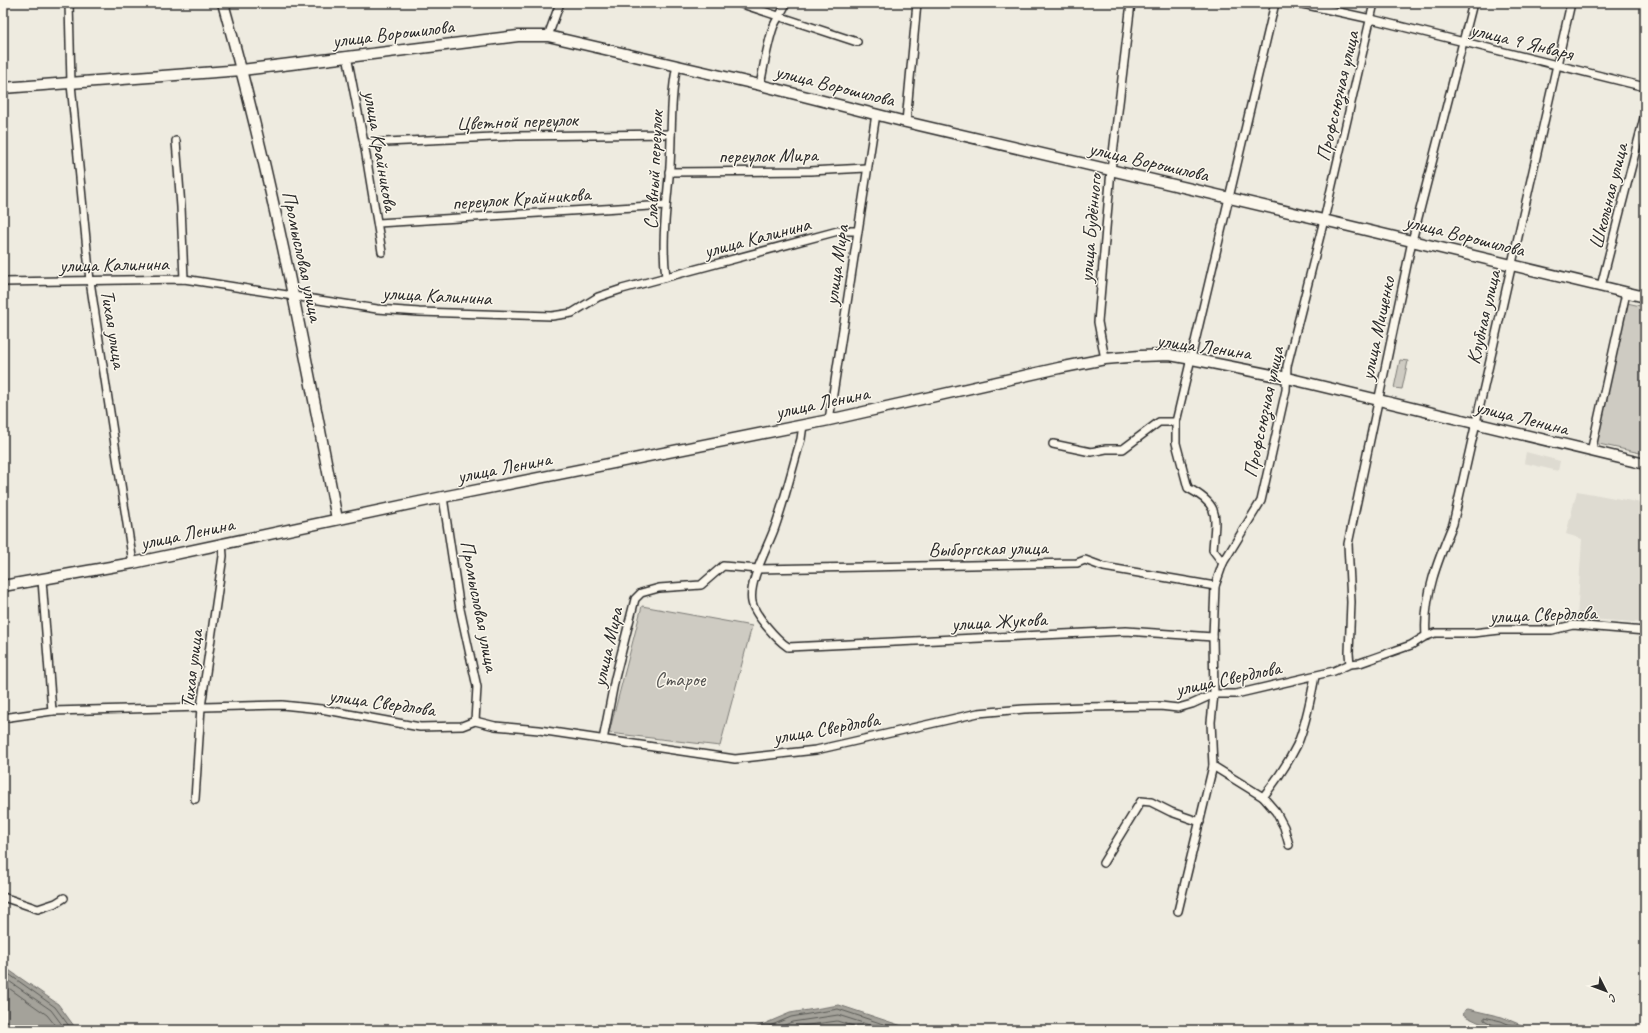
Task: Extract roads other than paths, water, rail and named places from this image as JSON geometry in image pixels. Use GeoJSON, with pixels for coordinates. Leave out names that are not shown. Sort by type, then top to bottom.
{"type":"FeatureCollection","features":[{"type":"Feature","properties":{"kind":"main road","name":"Промысловая улица"},"geometry":{"type":"LineString","coordinates":[[223,3],[242,70],[272,197],[294,297],[337,519]]}},
{"type":"Feature","properties":{"kind":"main road","name":"улица Ворошилова"},"geometry":{"type":"LineString","coordinates":[[3,88],[242,70],[518,36],[548,36],[677,65],[906,122],[1645,297]]}},
{"type":"Feature","properties":{"kind":"main road","name":"улица Ленина"},"geometry":{"type":"LineString","coordinates":[[3,586],[133,563],[443,497],[829,420],[1059,368],[1105,359],[1140,356],[1170,355],[1287,378],[1645,464]]}},
{"type":"Feature","properties":{"kind":"street","name":"Тихая улица"},"geometry":{"type":"LineString","coordinates":[[69,3],[71,84],[90,281],[133,563]]}},
{"type":"Feature","properties":{"kind":"street"},"geometry":{"type":"LineString","coordinates":[[548,36],[560,3]]}},
{"type":"Feature","properties":{"kind":"street"},"geometry":{"type":"LineString","coordinates":[[739,3],[857,42]]}},
{"type":"Feature","properties":{"kind":"street"},"geometry":{"type":"LineString","coordinates":[[760,85],[773,28],[786,3]]}},
{"type":"Feature","properties":{"kind":"street"},"geometry":{"type":"LineString","coordinates":[[906,122],[917,3]]}},
{"type":"Feature","properties":{"kind":"street","name":"улица Будённого"},"geometry":{"type":"LineString","coordinates":[[1105,359],[1098,322],[1111,170],[1131,3]]}},
{"type":"Feature","properties":{"kind":"street"},"geometry":{"type":"LineString","coordinates":[[1223,563],[1213,550],[1215,515],[1211,504],[1202,495],[1188,488],[1176,443],[1176,422],[1275,3]]}},
{"type":"Feature","properties":{"kind":"street","name":"улица 9 Января"},"geometry":{"type":"LineString","coordinates":[[1298,3],[1371,19],[1645,87]]}},
{"type":"Feature","properties":{"kind":"street","name":"Профсоюзная улица"},"geometry":{"type":"LineString","coordinates":[[1178,910],[1213,766],[1211,722],[1214,694],[1213,637],[1215,586],[1223,563],[1261,501],[1286,390],[1288,366],[1324,220],[1374,3]]}},
{"type":"Feature","properties":{"kind":"street","name":"улица Мищенко"},"geometry":{"type":"LineString","coordinates":[[1350,664],[1351,602],[1348,544],[1412,241],[1464,43],[1473,3]]}},
{"type":"Feature","properties":{"kind":"street","name":"Клубная улица"},"geometry":{"type":"LineString","coordinates":[[1426,636],[1424,619],[1428,593],[1438,560],[1453,524],[1570,3]]}},
{"type":"Feature","properties":{"kind":"street","name":"улица Крайникова"},"geometry":{"type":"LineString","coordinates":[[347,56],[364,142],[382,252]]}},
{"type":"Feature","properties":{"kind":"street","name":"Славный переулок"},"geometry":{"type":"LineString","coordinates":[[666,277],[664,265],[666,205],[672,134],[673,83],[677,65]]}},
{"type":"Feature","properties":{"kind":"street","name":"улица Мира"},"geometry":{"type":"LineString","coordinates":[[829,420],[866,168],[876,114]]}},
{"type":"Feature","properties":{"kind":"street","name":"Школьная улица"},"geometry":{"type":"LineString","coordinates":[[1601,286],[1645,114]]}},
{"type":"Feature","properties":{"kind":"street","name":"Цветной переулок"},"geometry":{"type":"LineString","coordinates":[[364,142],[517,136],[672,134]]}},
{"type":"Feature","properties":{"kind":"street"},"geometry":{"type":"LineString","coordinates":[[176,141],[184,279]]}},
{"type":"Feature","properties":{"kind":"street","name":"переулок Мира"},"geometry":{"type":"LineString","coordinates":[[669,172],[810,171],[866,168]]}},
{"type":"Feature","properties":{"kind":"street","name":"переулок Крайникова"},"geometry":{"type":"LineString","coordinates":[[378,223],[666,205]]}},
{"type":"Feature","properties":{"kind":"street","name":"улица Калинина"},"geometry":{"type":"LineString","coordinates":[[3,282],[184,279],[377,309],[419,312],[552,316],[572,313],[598,297],[622,289],[838,231],[857,231]]}},
{"type":"Feature","properties":{"kind":"street"},"geometry":{"type":"LineString","coordinates":[[1590,452],[1626,293]]}},
{"type":"Feature","properties":{"kind":"street"},"geometry":{"type":"LineString","coordinates":[[1053,444],[1091,452],[1106,449],[1123,449],[1158,422],[1176,422]]}},
{"type":"Feature","properties":{"kind":"street"},"geometry":{"type":"LineString","coordinates":[[758,569],[775,527],[801,440],[804,425]]}},
{"type":"Feature","properties":{"kind":"street","name":"Промысловая улица"},"geometry":{"type":"LineString","coordinates":[[443,497],[460,610],[477,687],[475,721]]}},
{"type":"Feature","properties":{"kind":"street","name":"Тихая улица"},"geometry":{"type":"LineString","coordinates":[[195,799],[201,707],[223,556],[222,543]]}},
{"type":"Feature","properties":{"kind":"street","name":"Выборгская улица"},"geometry":{"type":"LineString","coordinates":[[758,569],[1077,563],[1085,560],[1104,567],[1215,586]]}},
{"type":"Feature","properties":{"kind":"street","name":"улица Мира"},"geometry":{"type":"LineString","coordinates":[[603,740],[615,678],[635,599],[641,593],[659,588],[700,585],[723,566],[758,569]]}},
{"type":"Feature","properties":{"kind":"street","name":"улица Жукова"},"geometry":{"type":"LineString","coordinates":[[758,569],[751,592],[752,604],[764,623],[779,641],[788,647],[1126,631],[1213,637]]}},
{"type":"Feature","properties":{"kind":"street"},"geometry":{"type":"LineString","coordinates":[[42,580],[52,711]]}},
{"type":"Feature","properties":{"kind":"street","name":"улица Свердлова"},"geometry":{"type":"LineString","coordinates":[[3,718],[52,711],[282,704],[321,709],[420,727],[462,726],[475,721],[495,726],[539,730],[735,759],[816,750],[978,713],[1024,709],[1084,707],[1160,706],[1178,708],[1192,704],[1214,694],[1236,694],[1334,671],[1350,664],[1360,663],[1411,645],[1426,636],[1435,633],[1473,633],[1500,630],[1552,630],[1573,625],[1645,630]]}},
{"type":"Feature","properties":{"kind":"street"},"geometry":{"type":"LineString","coordinates":[[1263,797],[1276,780],[1297,744],[1311,699],[1315,676]]}},
{"type":"Feature","properties":{"kind":"street"},"geometry":{"type":"LineString","coordinates":[[1213,766],[1263,797],[1276,812],[1284,827],[1289,845]]}},
{"type":"Feature","properties":{"kind":"street"},"geometry":{"type":"LineString","coordinates":[[1104,863],[1141,801],[1151,802],[1170,812],[1200,822]]}},
{"type":"Feature","properties":{"kind":"street"},"geometry":{"type":"LineString","coordinates":[[3,897],[38,909],[64,898]]}},
{"type":"Feature","properties":{"kind":"water"},"geometry":{"type":"Polygon","coordinates":[[[3,966],[58,1004],[77,1030],[3,1030],[3,966]]]}},
{"type":"Feature","properties":{"kind":"water"},"geometry":{"type":"Polygon","coordinates":[[[839,1005],[914,1030],[750,1030],[790,1013],[839,1005]]]}},
{"type":"Feature","properties":{"kind":"water"},"geometry":{"type":"Polygon","coordinates":[[[1468,1009],[1502,1017],[1526,1027],[1558,1030],[1495,1030],[1463,1014],[1465,1010],[1468,1009]]]}},
{"type":"Feature","properties":{"kind":"park label","name":"Старое"},"geometry":{"type":"Point","coordinates":[680,679]}}]}
